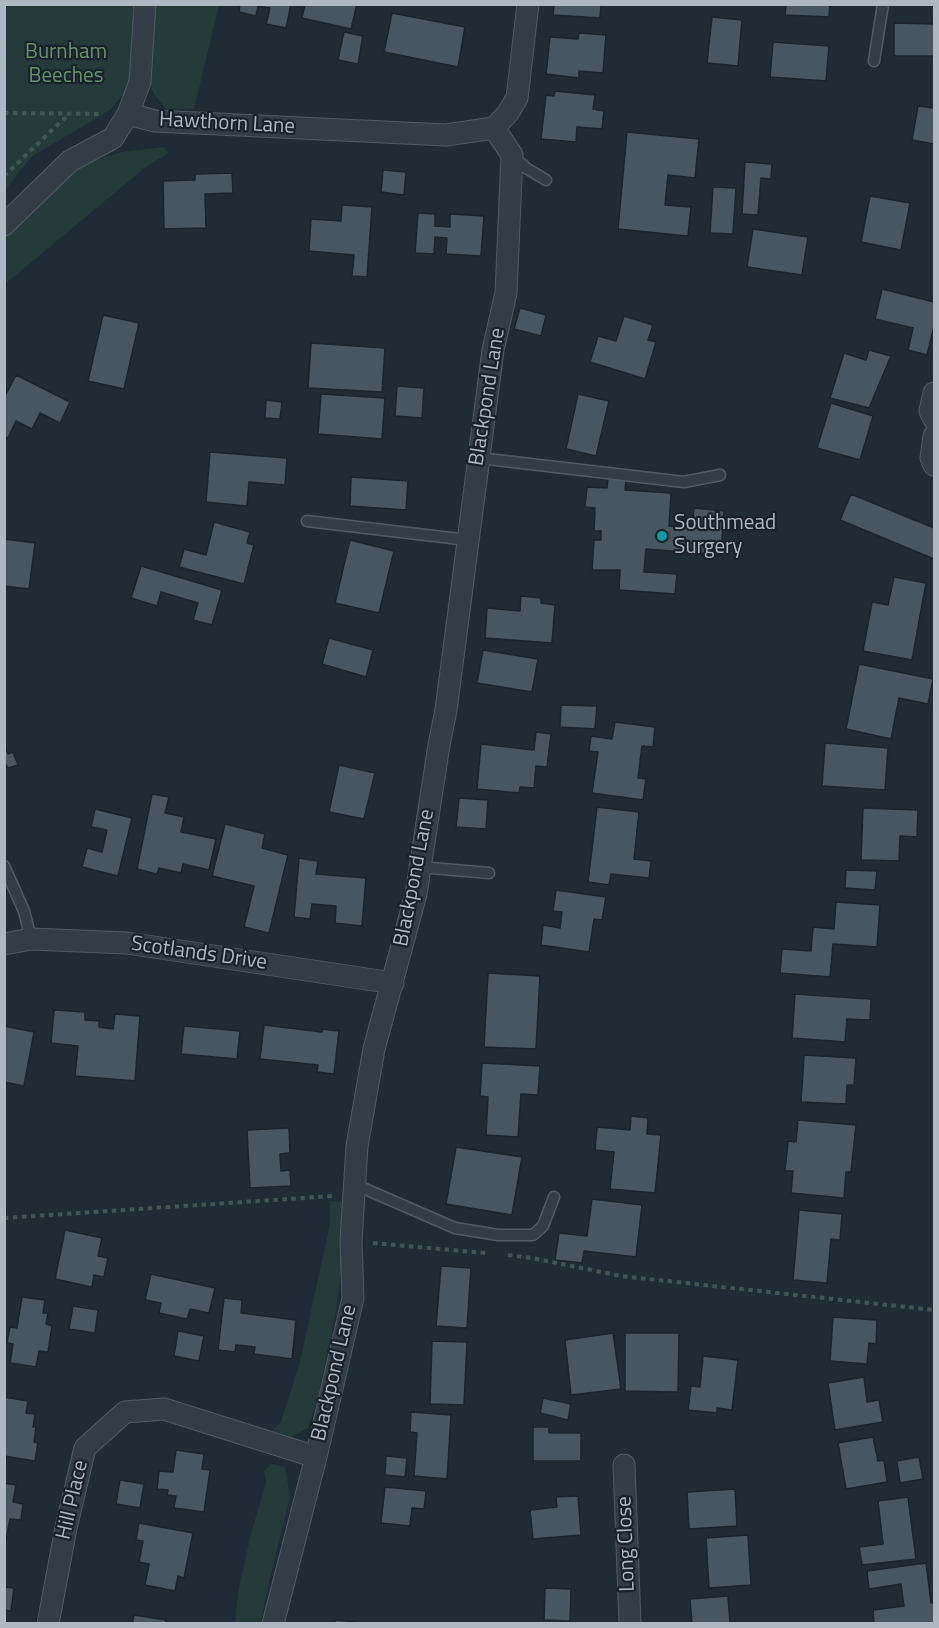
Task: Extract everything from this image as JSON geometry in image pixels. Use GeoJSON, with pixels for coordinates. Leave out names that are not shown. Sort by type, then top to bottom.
{"type":"FeatureCollection","features":[{"type":"Feature","properties":{"kind":"street"},"geometry":{"type":"LineString","coordinates":[[128,114],[140,82],[145,4]]}},
{"type":"Feature","properties":{"kind":"street"},"geometry":{"type":"LineString","coordinates":[[512,155],[494,128],[508,113],[517,98],[528,4]]}},
{"type":"Feature","properties":{"kind":"street","name":"Hawthorn Lane"},"geometry":{"type":"LineString","coordinates":[[4,225],[70,161],[113,138],[128,114],[154,121],[446,135],[494,128]]}},
{"type":"Feature","properties":{"kind":"street","name":"Blackpond Lane"},"geometry":{"type":"LineString","coordinates":[[273,1623],[316,1457],[353,1298],[351,1241],[357,1146],[374,1049],[416,894],[446,710],[494,350],[506,293],[512,155]]}},
{"type":"Feature","properties":{"kind":"street"},"geometry":{"type":"LineString","coordinates":[[934,393],[930,411],[934,418]]}},
{"type":"Feature","properties":{"kind":"street"},"geometry":{"type":"LineString","coordinates":[[934,436],[931,458],[934,465]]}},
{"type":"Feature","properties":{"kind":"street","name":"Scotlands Drive"},"geometry":{"type":"LineString","coordinates":[[4,944],[31,939],[128,943],[393,983]]}},
{"type":"Feature","properties":{"kind":"street","name":"Hill Place"},"geometry":{"type":"LineString","coordinates":[[48,1623],[66,1528],[85,1448],[125,1412],[164,1409],[316,1457]]}},
{"type":"Feature","properties":{"kind":"street","name":"Long Close"},"geometry":{"type":"LineString","coordinates":[[624,1465],[630,1623]]}},
{"type":"Feature","properties":{"kind":"lane"},"geometry":{"type":"LineString","coordinates":[[874,61],[883,4]]}},
{"type":"Feature","properties":{"kind":"lane"},"geometry":{"type":"LineString","coordinates":[[512,155],[526,168],[546,180]]}},
{"type":"Feature","properties":{"kind":"lane"},"geometry":{"type":"LineString","coordinates":[[479,458],[684,482],[720,475]]}},
{"type":"Feature","properties":{"kind":"lane"},"geometry":{"type":"LineString","coordinates":[[307,520],[468,540]]}},
{"type":"Feature","properties":{"kind":"lane"},"geometry":{"type":"LineString","coordinates":[[4,866],[24,911],[31,939]]}},
{"type":"Feature","properties":{"kind":"lane"},"geometry":{"type":"LineString","coordinates":[[420,867],[489,873]]}},
{"type":"Feature","properties":{"kind":"lane"},"geometry":{"type":"LineString","coordinates":[[356,1190],[455,1228],[498,1235],[533,1234],[543,1226],[554,1197]]}},
{"type":"Feature","properties":{"kind":"path"},"geometry":{"type":"LineString","coordinates":[[4,113],[128,114]]}},
{"type":"Feature","properties":{"kind":"path"},"geometry":{"type":"LineString","coordinates":[[4,176],[69,114]]}},
{"type":"Feature","properties":{"kind":"path"},"geometry":{"type":"LineString","coordinates":[[4,1218],[356,1190]]}},
{"type":"Feature","properties":{"kind":"path"},"geometry":{"type":"LineString","coordinates":[[351,1241],[532,1257],[621,1276],[934,1310]]}},
{"type":"Feature","properties":{"kind":"green space","name":"Burnham Beeches"},"geometry":{"type":"Polygon","coordinates":[[[5,5],[133,5],[129,87],[110,110],[31,157],[5,190],[5,5]]]}},
{"type":"Feature","properties":{"kind":"green space","name":"Burnham Beeches"},"geometry":{"type":"Polygon","coordinates":[[[153,5],[219,5],[194,109],[166,109],[154,94],[150,84],[153,5]]]}},
{"type":"Feature","properties":{"kind":"green space"},"geometry":{"type":"Polygon","coordinates":[[[164,147],[169,153],[148,165],[5,284],[5,235],[31,208],[79,169],[93,161],[122,152],[164,147]]]}},
{"type":"Feature","properties":{"kind":"green space"},"geometry":{"type":"Polygon","coordinates":[[[330,1201],[344,1202],[347,1223],[335,1316],[318,1397],[308,1428],[291,1437],[272,1430],[281,1422],[300,1362],[330,1224],[330,1201]]]}},
{"type":"Feature","properties":{"kind":"green space"},"geometry":{"type":"Polygon","coordinates":[[[272,1464],[285,1467],[290,1496],[261,1623],[235,1623],[238,1592],[266,1482],[264,1471],[272,1464]]]}},
{"type":"Feature","properties":{"kind":"building"},"geometry":{"type":"Polygon","coordinates":[[[240,4],[291,4],[286,28],[266,24],[270,8],[258,6],[256,16],[239,12],[240,4]]]}},
{"type":"Feature","properties":{"kind":"building"},"geometry":{"type":"Polygon","coordinates":[[[305,4],[357,4],[351,29],[302,18],[305,4]]]}},
{"type":"Feature","properties":{"kind":"building"},"geometry":{"type":"Polygon","coordinates":[[[554,4],[601,5],[600,18],[553,15],[554,4]]]}},
{"type":"Feature","properties":{"kind":"building"},"geometry":{"type":"Polygon","coordinates":[[[786,4],[830,4],[829,17],[785,15],[786,4]]]}},
{"type":"Feature","properties":{"kind":"building"},"geometry":{"type":"Polygon","coordinates":[[[392,13],[465,27],[458,67],[384,52],[392,13]]]}},
{"type":"Feature","properties":{"kind":"building"},"geometry":{"type":"Polygon","coordinates":[[[712,17],[742,20],[738,66],[707,63],[712,17]]]}},
{"type":"Feature","properties":{"kind":"building"},"geometry":{"type":"Polygon","coordinates":[[[894,23],[934,24],[934,56],[894,56],[894,23]]]}},
{"type":"Feature","properties":{"kind":"building"},"geometry":{"type":"Polygon","coordinates":[[[344,32],[363,36],[358,64],[338,60],[344,32]]]}},
{"type":"Feature","properties":{"kind":"building"},"geometry":{"type":"Polygon","coordinates":[[[579,33],[606,35],[603,73],[579,71],[579,78],[546,74],[550,37],[578,39],[579,33]]]}},
{"type":"Feature","properties":{"kind":"building"},"geometry":{"type":"Polygon","coordinates":[[[773,42],[829,46],[826,81],[770,77],[773,42]]]}},
{"type":"Feature","properties":{"kind":"building"},"geometry":{"type":"Polygon","coordinates":[[[555,91],[595,95],[593,109],[604,111],[602,129],[577,127],[576,142],[541,139],[546,95],[554,96],[555,91]]]}},
{"type":"Feature","properties":{"kind":"building"},"geometry":{"type":"Polygon","coordinates":[[[918,106],[934,108],[934,144],[912,140],[918,106]]]}},
{"type":"Feature","properties":{"kind":"building"},"geometry":{"type":"Polygon","coordinates":[[[627,132],[699,139],[695,178],[668,175],[665,205],[691,207],[688,236],[618,229],[627,132]]]}},
{"type":"Feature","properties":{"kind":"building"},"geometry":{"type":"Polygon","coordinates":[[[745,162],[772,164],[771,179],[761,178],[758,215],[742,214],[745,162]]]}},
{"type":"Feature","properties":{"kind":"building"},"geometry":{"type":"Polygon","coordinates":[[[383,170],[406,172],[404,195],[381,192],[383,170]]]}},
{"type":"Feature","properties":{"kind":"building"},"geometry":{"type":"Polygon","coordinates":[[[232,173],[233,193],[205,194],[206,228],[164,229],[163,181],[195,180],[195,174],[232,173]]]}},
{"type":"Feature","properties":{"kind":"building"},"geometry":{"type":"Polygon","coordinates":[[[713,187],[736,188],[733,234],[710,233],[713,187]]]}},
{"type":"Feature","properties":{"kind":"building"},"geometry":{"type":"Polygon","coordinates":[[[870,196],[910,203],[901,250],[861,242],[870,196]]]}},
{"type":"Feature","properties":{"kind":"building"},"geometry":{"type":"Polygon","coordinates":[[[342,205],[372,207],[367,277],[352,276],[354,255],[309,251],[311,219],[341,221],[342,205]]]}},
{"type":"Feature","properties":{"kind":"building"},"geometry":{"type":"Polygon","coordinates":[[[418,213],[435,214],[435,226],[450,227],[450,214],[484,216],[481,256],[446,254],[447,238],[435,237],[434,254],[415,253],[418,213]]]}},
{"type":"Feature","properties":{"kind":"building"},"geometry":{"type":"Polygon","coordinates":[[[753,229],[808,237],[802,275],[747,267],[753,229]]]}},
{"type":"Feature","properties":{"kind":"building"},"geometry":{"type":"Polygon","coordinates":[[[882,289],[934,302],[934,326],[927,355],[908,350],[913,328],[875,319],[882,289]]]}},
{"type":"Feature","properties":{"kind":"building"},"geometry":{"type":"Polygon","coordinates":[[[520,308],[546,315],[541,336],[514,329],[520,308]]]}},
{"type":"Feature","properties":{"kind":"building"},"geometry":{"type":"Polygon","coordinates":[[[103,315],[139,323],[124,389],[88,381],[103,315]]]}},
{"type":"Feature","properties":{"kind":"building"},"geometry":{"type":"Polygon","coordinates":[[[624,316],[653,325],[648,340],[656,342],[645,379],[590,362],[598,336],[616,341],[624,316]]]}},
{"type":"Feature","properties":{"kind":"building"},"geometry":{"type":"Polygon","coordinates":[[[311,343],[385,348],[382,392],[308,388],[311,343]]]}},
{"type":"Feature","properties":{"kind":"building"},"geometry":{"type":"Polygon","coordinates":[[[869,350],[891,356],[869,408],[830,398],[844,353],[866,360],[869,350]]]}},
{"type":"Feature","properties":{"kind":"building"},"geometry":{"type":"Polygon","coordinates":[[[16,375],[70,402],[60,423],[40,413],[32,429],[16,421],[8,438],[4,436],[4,398],[16,375]]]}},
{"type":"Feature","properties":{"kind":"building"},"geometry":{"type":"Polygon","coordinates":[[[397,386],[424,388],[422,418],[395,416],[397,386]]]}},
{"type":"Feature","properties":{"kind":"building"},"geometry":{"type":"Polygon","coordinates":[[[321,394],[385,398],[382,439],[318,434],[321,394]]]}},
{"type":"Feature","properties":{"kind":"building"},"geometry":{"type":"Polygon","coordinates":[[[578,394],[609,401],[596,456],[566,449],[578,394]]]}},
{"type":"Feature","properties":{"kind":"building"},"geometry":{"type":"Polygon","coordinates":[[[266,400],[282,402],[280,419],[265,418],[266,400]]]}},
{"type":"Feature","properties":{"kind":"building"},"geometry":{"type":"Polygon","coordinates":[[[831,403],[873,416],[860,460],[817,448],[831,403]]]}},
{"type":"Feature","properties":{"kind":"building"},"geometry":{"type":"Polygon","coordinates":[[[210,452],[287,458],[285,485],[249,482],[247,506],[206,502],[210,452]]]}},
{"type":"Feature","properties":{"kind":"building"},"geometry":{"type":"Polygon","coordinates":[[[351,477],[408,481],[406,510],[350,506],[351,477]]]}},
{"type":"Feature","properties":{"kind":"building","name":"Southmead Surgery"},"geometry":{"type":"Polygon","coordinates":[[[608,478],[626,480],[625,490],[671,493],[669,526],[692,528],[694,508],[724,511],[721,555],[646,549],[644,572],[677,574],[675,594],[619,590],[620,570],[592,570],[594,540],[601,540],[601,531],[594,531],[595,508],[585,507],[587,487],[607,488],[608,478]]]}},
{"type":"Feature","properties":{"kind":"building"},"geometry":{"type":"Polygon","coordinates":[[[851,494],[934,528],[934,559],[840,520],[851,494]]]}},
{"type":"Feature","properties":{"kind":"building"},"geometry":{"type":"Polygon","coordinates":[[[214,522],[250,532],[247,543],[254,545],[244,584],[179,567],[184,549],[206,555],[214,522]]]}},
{"type":"Feature","properties":{"kind":"building"},"geometry":{"type":"Polygon","coordinates":[[[4,539],[35,543],[29,589],[4,586],[4,539]]]}},
{"type":"Feature","properties":{"kind":"building"},"geometry":{"type":"Polygon","coordinates":[[[350,540],[394,551],[379,613],[335,603],[350,540]]]}},
{"type":"Feature","properties":{"kind":"building"},"geometry":{"type":"Polygon","coordinates":[[[141,566],[222,590],[212,625],[193,620],[198,603],[161,592],[157,606],[131,598],[141,566]]]}},
{"type":"Feature","properties":{"kind":"building"},"geometry":{"type":"Polygon","coordinates":[[[894,577],[926,583],[912,660],[863,651],[872,602],[888,605],[894,577]]]}},
{"type":"Feature","properties":{"kind":"building"},"geometry":{"type":"Polygon","coordinates":[[[521,596],[541,598],[541,603],[555,605],[552,643],[485,638],[487,608],[520,611],[521,596]]]}},
{"type":"Feature","properties":{"kind":"building"},"geometry":{"type":"Polygon","coordinates":[[[329,638],[373,650],[366,677],[322,664],[329,638]]]}},
{"type":"Feature","properties":{"kind":"building"},"geometry":{"type":"Polygon","coordinates":[[[483,650],[538,659],[532,692],[477,683],[483,650]]]}},
{"type":"Feature","properties":{"kind":"building"},"geometry":{"type":"Polygon","coordinates":[[[859,664],[933,679],[928,704],[899,698],[891,739],[846,729],[859,664]]]}},
{"type":"Feature","properties":{"kind":"building"},"geometry":{"type":"Polygon","coordinates":[[[561,705],[597,706],[595,729],[560,727],[561,705]]]}},
{"type":"Feature","properties":{"kind":"building"},"geometry":{"type":"Polygon","coordinates":[[[615,722],[655,727],[653,747],[642,746],[638,778],[646,779],[643,800],[592,793],[598,752],[589,751],[591,736],[612,739],[615,722]]]}},
{"type":"Feature","properties":{"kind":"building"},"geometry":{"type":"Polygon","coordinates":[[[536,732],[551,734],[547,767],[536,766],[534,788],[520,787],[519,793],[477,789],[481,744],[534,750],[536,732]]]}},
{"type":"Feature","properties":{"kind":"building"},"geometry":{"type":"Polygon","coordinates":[[[825,743],[888,748],[885,790],[822,786],[825,743]]]}},
{"type":"Feature","properties":{"kind":"building"},"geometry":{"type":"Polygon","coordinates":[[[4,745],[8,754],[13,752],[18,765],[8,768],[4,762],[4,745]]]}},
{"type":"Feature","properties":{"kind":"building"},"geometry":{"type":"Polygon","coordinates":[[[339,765],[375,773],[364,819],[329,812],[339,765]]]}},
{"type":"Feature","properties":{"kind":"building"},"geometry":{"type":"Polygon","coordinates":[[[152,794],[169,797],[165,813],[184,817],[181,832],[216,839],[209,870],[183,864],[181,873],[159,868],[157,874],[137,869],[152,794]]]}},
{"type":"Feature","properties":{"kind":"building"},"geometry":{"type":"Polygon","coordinates":[[[459,798],[488,800],[486,829],[456,827],[459,798]]]}},
{"type":"Feature","properties":{"kind":"building"},"geometry":{"type":"Polygon","coordinates":[[[597,807],[639,812],[634,859],[651,861],[649,878],[611,874],[609,885],[588,882],[597,807]]]}},
{"type":"Feature","properties":{"kind":"building"},"geometry":{"type":"Polygon","coordinates":[[[863,808],[918,810],[917,837],[900,836],[899,861],[861,860],[863,808]]]}},
{"type":"Feature","properties":{"kind":"building"},"geometry":{"type":"Polygon","coordinates":[[[95,809],[132,818],[118,876],[82,867],[87,848],[102,852],[107,830],[91,827],[95,809]]]}},
{"type":"Feature","properties":{"kind":"building"},"geometry":{"type":"Polygon","coordinates":[[[225,824],[265,834],[262,848],[288,855],[269,933],[244,927],[254,886],[212,876],[225,824]]]}},
{"type":"Feature","properties":{"kind":"building"},"geometry":{"type":"Polygon","coordinates":[[[299,858],[318,861],[316,874],[366,878],[362,926],[335,923],[336,906],[312,904],[310,919],[294,917],[299,858]]]}},
{"type":"Feature","properties":{"kind":"building"},"geometry":{"type":"Polygon","coordinates":[[[846,870],[877,871],[875,890],[845,888],[846,870]]]}},
{"type":"Feature","properties":{"kind":"building"},"geometry":{"type":"Polygon","coordinates":[[[556,890],[606,897],[602,920],[594,919],[589,952],[541,945],[543,925],[560,928],[562,912],[553,911],[556,890]]]}},
{"type":"Feature","properties":{"kind":"building"},"geometry":{"type":"Polygon","coordinates":[[[836,902],[880,905],[877,947],[833,944],[830,977],[780,973],[782,949],[811,951],[813,927],[834,929],[836,902]]]}},
{"type":"Feature","properties":{"kind":"building"},"geometry":{"type":"Polygon","coordinates":[[[488,973],[540,976],[536,1049],[484,1047],[488,973]]]}},
{"type":"Feature","properties":{"kind":"building"},"geometry":{"type":"Polygon","coordinates":[[[795,994],[871,999],[870,1020],[847,1019],[845,1042],[792,1038],[795,994]]]}},
{"type":"Feature","properties":{"kind":"building"},"geometry":{"type":"Polygon","coordinates":[[[54,1010],[85,1012],[85,1020],[99,1021],[99,1027],[113,1029],[115,1014],[140,1016],[135,1081],[75,1076],[78,1046],[51,1043],[54,1010]]]}},
{"type":"Feature","properties":{"kind":"building"},"geometry":{"type":"Polygon","coordinates":[[[264,1025],[322,1032],[322,1029],[339,1031],[334,1074],[317,1072],[318,1065],[260,1059],[264,1025]]]}},
{"type":"Feature","properties":{"kind":"building"},"geometry":{"type":"Polygon","coordinates":[[[4,1026],[34,1032],[24,1086],[4,1082],[4,1026]]]}},
{"type":"Feature","properties":{"kind":"building"},"geometry":{"type":"Polygon","coordinates":[[[184,1026],[240,1031],[237,1059],[181,1054],[184,1026]]]}},
{"type":"Feature","properties":{"kind":"building"},"geometry":{"type":"Polygon","coordinates":[[[804,1055],[856,1058],[854,1085],[847,1085],[846,1104],[801,1102],[804,1055]]]}},
{"type":"Feature","properties":{"kind":"building"},"geometry":{"type":"Polygon","coordinates":[[[482,1063],[540,1066],[538,1095],[521,1094],[518,1137],[486,1135],[488,1097],[480,1096],[482,1063]]]}},
{"type":"Feature","properties":{"kind":"building"},"geometry":{"type":"Polygon","coordinates":[[[631,1116],[648,1118],[647,1134],[661,1135],[655,1193],[610,1189],[614,1152],[595,1150],[597,1127],[630,1130],[631,1116]]]}},
{"type":"Feature","properties":{"kind":"building"},"geometry":{"type":"Polygon","coordinates":[[[798,1120],[856,1125],[851,1172],[846,1172],[844,1198],[791,1193],[793,1171],[785,1171],[788,1141],[796,1142],[798,1120]]]}},
{"type":"Feature","properties":{"kind":"building"},"geometry":{"type":"Polygon","coordinates":[[[289,1128],[290,1153],[280,1154],[281,1171],[290,1170],[291,1186],[250,1188],[247,1130],[289,1128]]]}},
{"type":"Feature","properties":{"kind":"building"},"geometry":{"type":"Polygon","coordinates":[[[456,1147],[522,1157],[512,1215],[446,1204],[456,1147]]]}},
{"type":"Feature","properties":{"kind":"building"},"geometry":{"type":"Polygon","coordinates":[[[592,1199],[642,1205],[636,1257],[584,1251],[582,1263],[555,1260],[559,1233],[587,1236],[592,1199]]]}},
{"type":"Feature","properties":{"kind":"building"},"geometry":{"type":"Polygon","coordinates":[[[799,1210],[842,1214],[840,1240],[831,1239],[827,1283],[793,1280],[799,1210]]]}},
{"type":"Feature","properties":{"kind":"building"},"geometry":{"type":"Polygon","coordinates":[[[65,1230],[102,1238],[98,1256],[108,1258],[104,1277],[94,1275],[92,1287],[55,1279],[65,1230]]]}},
{"type":"Feature","properties":{"kind":"building"},"geometry":{"type":"Polygon","coordinates":[[[441,1266],[471,1268],[467,1328],[436,1326],[441,1266]]]}},
{"type":"Feature","properties":{"kind":"building"},"geometry":{"type":"Polygon","coordinates":[[[151,1274],[215,1288],[209,1313],[190,1309],[187,1319],[159,1313],[161,1303],[145,1300],[151,1274]]]}},
{"type":"Feature","properties":{"kind":"building"},"geometry":{"type":"Polygon","coordinates":[[[22,1297],[45,1300],[43,1313],[48,1313],[46,1324],[52,1326],[48,1352],[39,1351],[36,1367],[10,1363],[13,1344],[7,1343],[10,1327],[17,1328],[22,1297]]]}},
{"type":"Feature","properties":{"kind":"building"},"geometry":{"type":"Polygon","coordinates":[[[224,1298],[242,1300],[241,1313],[296,1320],[292,1359],[254,1354],[255,1347],[236,1345],[235,1352],[218,1350],[224,1298]]]}},
{"type":"Feature","properties":{"kind":"building"},"geometry":{"type":"Polygon","coordinates":[[[73,1306],[98,1310],[95,1333],[69,1329],[73,1306]]]}},
{"type":"Feature","properties":{"kind":"building"},"geometry":{"type":"Polygon","coordinates":[[[833,1317],[877,1320],[876,1344],[869,1343],[867,1364],[830,1361],[833,1317]]]}},
{"type":"Feature","properties":{"kind":"building"},"geometry":{"type":"Polygon","coordinates":[[[178,1331],[204,1336],[199,1361],[174,1356],[178,1331]]]}},
{"type":"Feature","properties":{"kind":"building"},"geometry":{"type":"Polygon","coordinates":[[[613,1333],[621,1389],[571,1395],[565,1340],[613,1333]]]}},
{"type":"Feature","properties":{"kind":"building"},"geometry":{"type":"Polygon","coordinates":[[[625,1333],[679,1333],[678,1392],[625,1391],[625,1333]]]}},
{"type":"Feature","properties":{"kind":"building"},"geometry":{"type":"Polygon","coordinates":[[[432,1341],[467,1342],[464,1405],[430,1404],[432,1341]]]}},
{"type":"Feature","properties":{"kind":"building"},"geometry":{"type":"Polygon","coordinates":[[[703,1356],[738,1360],[732,1410],[717,1408],[717,1413],[688,1410],[691,1386],[700,1387],[703,1356]]]}},
{"type":"Feature","properties":{"kind":"building"},"geometry":{"type":"Polygon","coordinates":[[[864,1377],[867,1402],[879,1400],[883,1422],[835,1430],[828,1383],[864,1377]]]}},
{"type":"Feature","properties":{"kind":"building"},"geometry":{"type":"Polygon","coordinates":[[[4,1397],[28,1401],[26,1413],[35,1414],[34,1442],[38,1443],[35,1461],[4,1456],[4,1397]]]}},
{"type":"Feature","properties":{"kind":"building"},"geometry":{"type":"Polygon","coordinates":[[[543,1398],[571,1404],[568,1420],[540,1413],[543,1398]]]}},
{"type":"Feature","properties":{"kind":"building"},"geometry":{"type":"Polygon","coordinates":[[[411,1412],[451,1415],[447,1479],[414,1476],[417,1433],[410,1432],[411,1412]]]}},
{"type":"Feature","properties":{"kind":"building"},"geometry":{"type":"Polygon","coordinates":[[[533,1427],[549,1427],[549,1433],[581,1433],[581,1461],[533,1461],[533,1427]]]}},
{"type":"Feature","properties":{"kind":"building"},"geometry":{"type":"Polygon","coordinates":[[[873,1437],[878,1461],[884,1460],[887,1482],[846,1489],[838,1443],[873,1437]]]}},
{"type":"Feature","properties":{"kind":"building"},"geometry":{"type":"Polygon","coordinates":[[[176,1450],[204,1454],[202,1469],[210,1470],[204,1512],[174,1508],[176,1496],[167,1495],[168,1490],[157,1489],[159,1471],[173,1472],[176,1450]]]}},
{"type":"Feature","properties":{"kind":"building"},"geometry":{"type":"Polygon","coordinates":[[[386,1456],[407,1458],[405,1477],[385,1475],[386,1456]]]}},
{"type":"Feature","properties":{"kind":"building"},"geometry":{"type":"Polygon","coordinates":[[[919,1457],[923,1479],[900,1483],[897,1461],[919,1457]]]}},
{"type":"Feature","properties":{"kind":"building"},"geometry":{"type":"Polygon","coordinates":[[[120,1480],[144,1484],[140,1508],[116,1504],[120,1480]]]}},
{"type":"Feature","properties":{"kind":"building"},"geometry":{"type":"Polygon","coordinates":[[[4,1483],[16,1485],[13,1502],[23,1504],[21,1520],[10,1519],[6,1540],[4,1540],[4,1483]]]}},
{"type":"Feature","properties":{"kind":"building"},"geometry":{"type":"Polygon","coordinates":[[[385,1487],[426,1491],[424,1509],[412,1508],[410,1526],[381,1523],[385,1487]]]}},
{"type":"Feature","properties":{"kind":"building"},"geometry":{"type":"Polygon","coordinates":[[[735,1489],[737,1526],[689,1529],[687,1492],[735,1489]]]}},
{"type":"Feature","properties":{"kind":"building"},"geometry":{"type":"Polygon","coordinates":[[[578,1496],[581,1535],[533,1539],[530,1510],[557,1507],[556,1497],[578,1496]]]}},
{"type":"Feature","properties":{"kind":"building"},"geometry":{"type":"Polygon","coordinates":[[[908,1497],[916,1559],[862,1565],[859,1547],[883,1544],[878,1501],[908,1497]]]}},
{"type":"Feature","properties":{"kind":"building"},"geometry":{"type":"Polygon","coordinates":[[[139,1523],[193,1533],[184,1578],[178,1576],[175,1591],[145,1585],[149,1564],[139,1562],[143,1541],[136,1540],[139,1523]]]}},
{"type":"Feature","properties":{"kind":"building"},"geometry":{"type":"Polygon","coordinates":[[[748,1535],[751,1585],[709,1588],[706,1538],[748,1535]]]}},
{"type":"Feature","properties":{"kind":"building"},"geometry":{"type":"Polygon","coordinates":[[[926,1563],[931,1603],[934,1603],[934,1624],[874,1624],[873,1610],[904,1606],[901,1584],[869,1589],[867,1571],[926,1563]]]}},
{"type":"Feature","properties":{"kind":"building"},"geometry":{"type":"Polygon","coordinates":[[[4,1587],[14,1588],[11,1611],[4,1610],[4,1587]]]}},
{"type":"Feature","properties":{"kind":"building"},"geometry":{"type":"Polygon","coordinates":[[[545,1588],[571,1589],[570,1621],[544,1620],[545,1588]]]}},
{"type":"Feature","properties":{"kind":"building"},"geometry":{"type":"Polygon","coordinates":[[[728,1596],[730,1624],[692,1624],[690,1599],[728,1596]]]}},
{"type":"Feature","properties":{"kind":"building"},"geometry":{"type":"Polygon","coordinates":[[[134,1615],[166,1620],[165,1624],[132,1624],[134,1615]]]}},
{"type":"Feature","properties":{"kind":"building"},"geometry":{"type":"Polygon","coordinates":[[[335,1620],[356,1622],[356,1624],[335,1624],[335,1620]]]}},
{"type":"Feature","properties":{"kind":"place","name":"Southmead Surgery"},"geometry":{"type":"Point","coordinates":[662,536]}}]}
